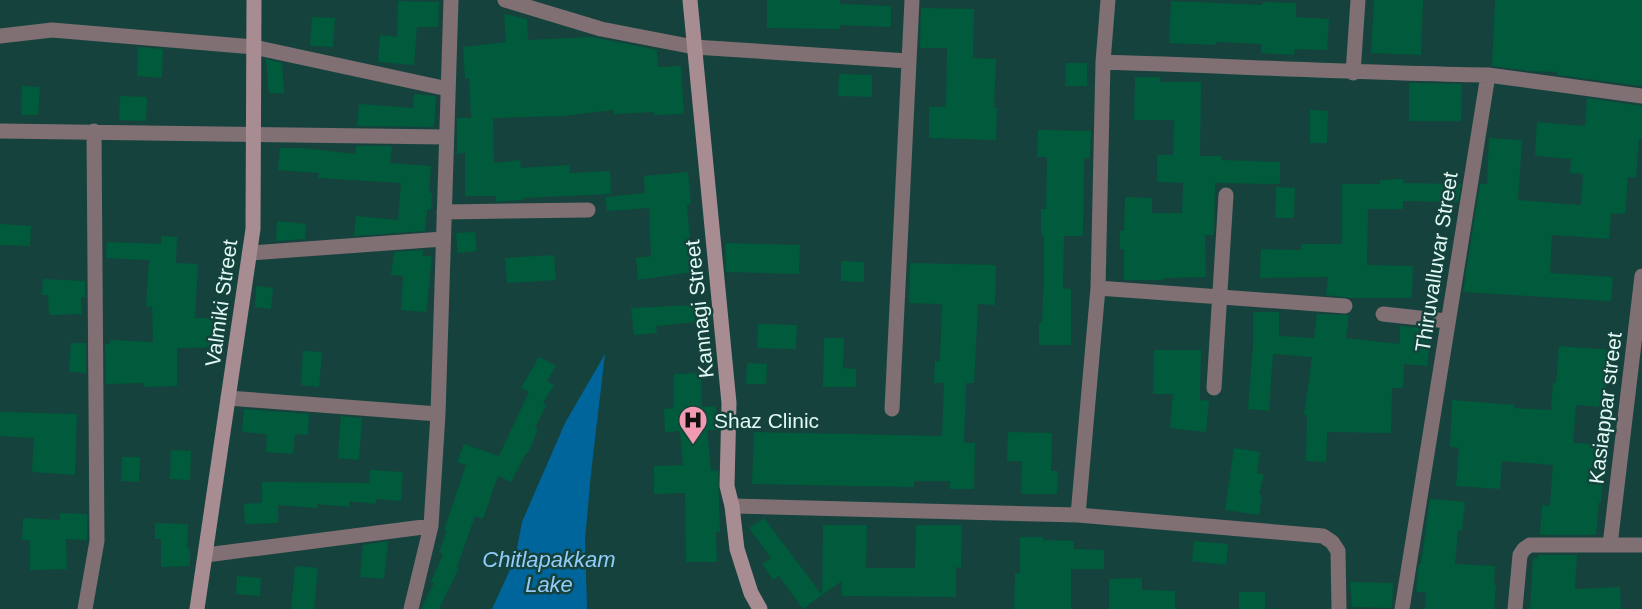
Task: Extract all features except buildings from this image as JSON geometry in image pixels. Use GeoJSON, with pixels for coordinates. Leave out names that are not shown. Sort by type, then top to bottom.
{"type":"FeatureCollection","features":[{"type":"Feature","properties":{"kind":"street","name":"Valmiki Street"},"geometry":{"type":"LineString","coordinates":[[197,609],[253,229],[254,0]]}},
{"type":"Feature","properties":{"kind":"street"},"geometry":{"type":"LineString","coordinates":[[411,609],[431,526],[438,414],[451,0]]}},
{"type":"Feature","properties":{"kind":"street"},"geometry":{"type":"LineString","coordinates":[[505,0],[601,29],[694,47],[908,61]]}},
{"type":"Feature","properties":{"kind":"street","name":"Kannagi Street"},"geometry":{"type":"LineString","coordinates":[[690,0],[729,403],[727,486],[732,506],[737,549],[751,593],[760,609]]}},
{"type":"Feature","properties":{"kind":"street"},"geometry":{"type":"LineString","coordinates":[[892,409],[912,0]]}},
{"type":"Feature","properties":{"kind":"street"},"geometry":{"type":"LineString","coordinates":[[1078,515],[1098,288],[1103,62],[1108,0]]}},
{"type":"Feature","properties":{"kind":"street"},"geometry":{"type":"LineString","coordinates":[[1353,73],[1358,0]]}},
{"type":"Feature","properties":{"kind":"street"},"geometry":{"type":"LineString","coordinates":[[0,36],[52,30],[254,47],[448,88]]}},
{"type":"Feature","properties":{"kind":"street"},"geometry":{"type":"LineString","coordinates":[[1103,62],[1353,73],[1488,75],[1642,96]]}},
{"type":"Feature","properties":{"kind":"street","name":"Thiruvalluvar Street"},"geometry":{"type":"LineString","coordinates":[[1402,609],[1488,75]]}},
{"type":"Feature","properties":{"kind":"street"},"geometry":{"type":"LineString","coordinates":[[0,131],[446,136]]}},
{"type":"Feature","properties":{"kind":"street"},"geometry":{"type":"LineString","coordinates":[[85,609],[97,541],[94,131]]}},
{"type":"Feature","properties":{"kind":"street"},"geometry":{"type":"LineString","coordinates":[[1214,388],[1226,195]]}},
{"type":"Feature","properties":{"kind":"street"},"geometry":{"type":"LineString","coordinates":[[444,212],[588,210]]}},
{"type":"Feature","properties":{"kind":"street"},"geometry":{"type":"LineString","coordinates":[[250,253],[443,240]]}},
{"type":"Feature","properties":{"kind":"street","name":"Kasiappar street"},"geometry":{"type":"LineString","coordinates":[[1610,545],[1642,276]]}},
{"type":"Feature","properties":{"kind":"street"},"geometry":{"type":"LineString","coordinates":[[1098,288],[1345,306]]}},
{"type":"Feature","properties":{"kind":"street"},"geometry":{"type":"LineString","coordinates":[[1383,315],[1447,321]]}},
{"type":"Feature","properties":{"kind":"street"},"geometry":{"type":"LineString","coordinates":[[228,398],[438,414]]}},
{"type":"Feature","properties":{"kind":"street"},"geometry":{"type":"LineString","coordinates":[[732,506],[1078,515],[1323,536],[1332,542],[1338,551],[1339,609]]}},
{"type":"Feature","properties":{"kind":"street"},"geometry":{"type":"LineString","coordinates":[[206,555],[431,526]]}},
{"type":"Feature","properties":{"kind":"street"},"geometry":{"type":"LineString","coordinates":[[1515,609],[1519,562],[1524,549],[1530,545],[1642,545]]}},
{"type":"Feature","properties":{"kind":"water","name":"Chitlapakkam Lake"},"geometry":{"type":"Polygon","coordinates":[[[605,354],[585,541],[587,609],[492,609],[515,559],[522,522],[565,423],[605,354]]]}},
{"type":"Feature","properties":{"kind":"place","name":"Shaz Clinic"},"geometry":{"type":"Point","coordinates":[693,446]}}]}
